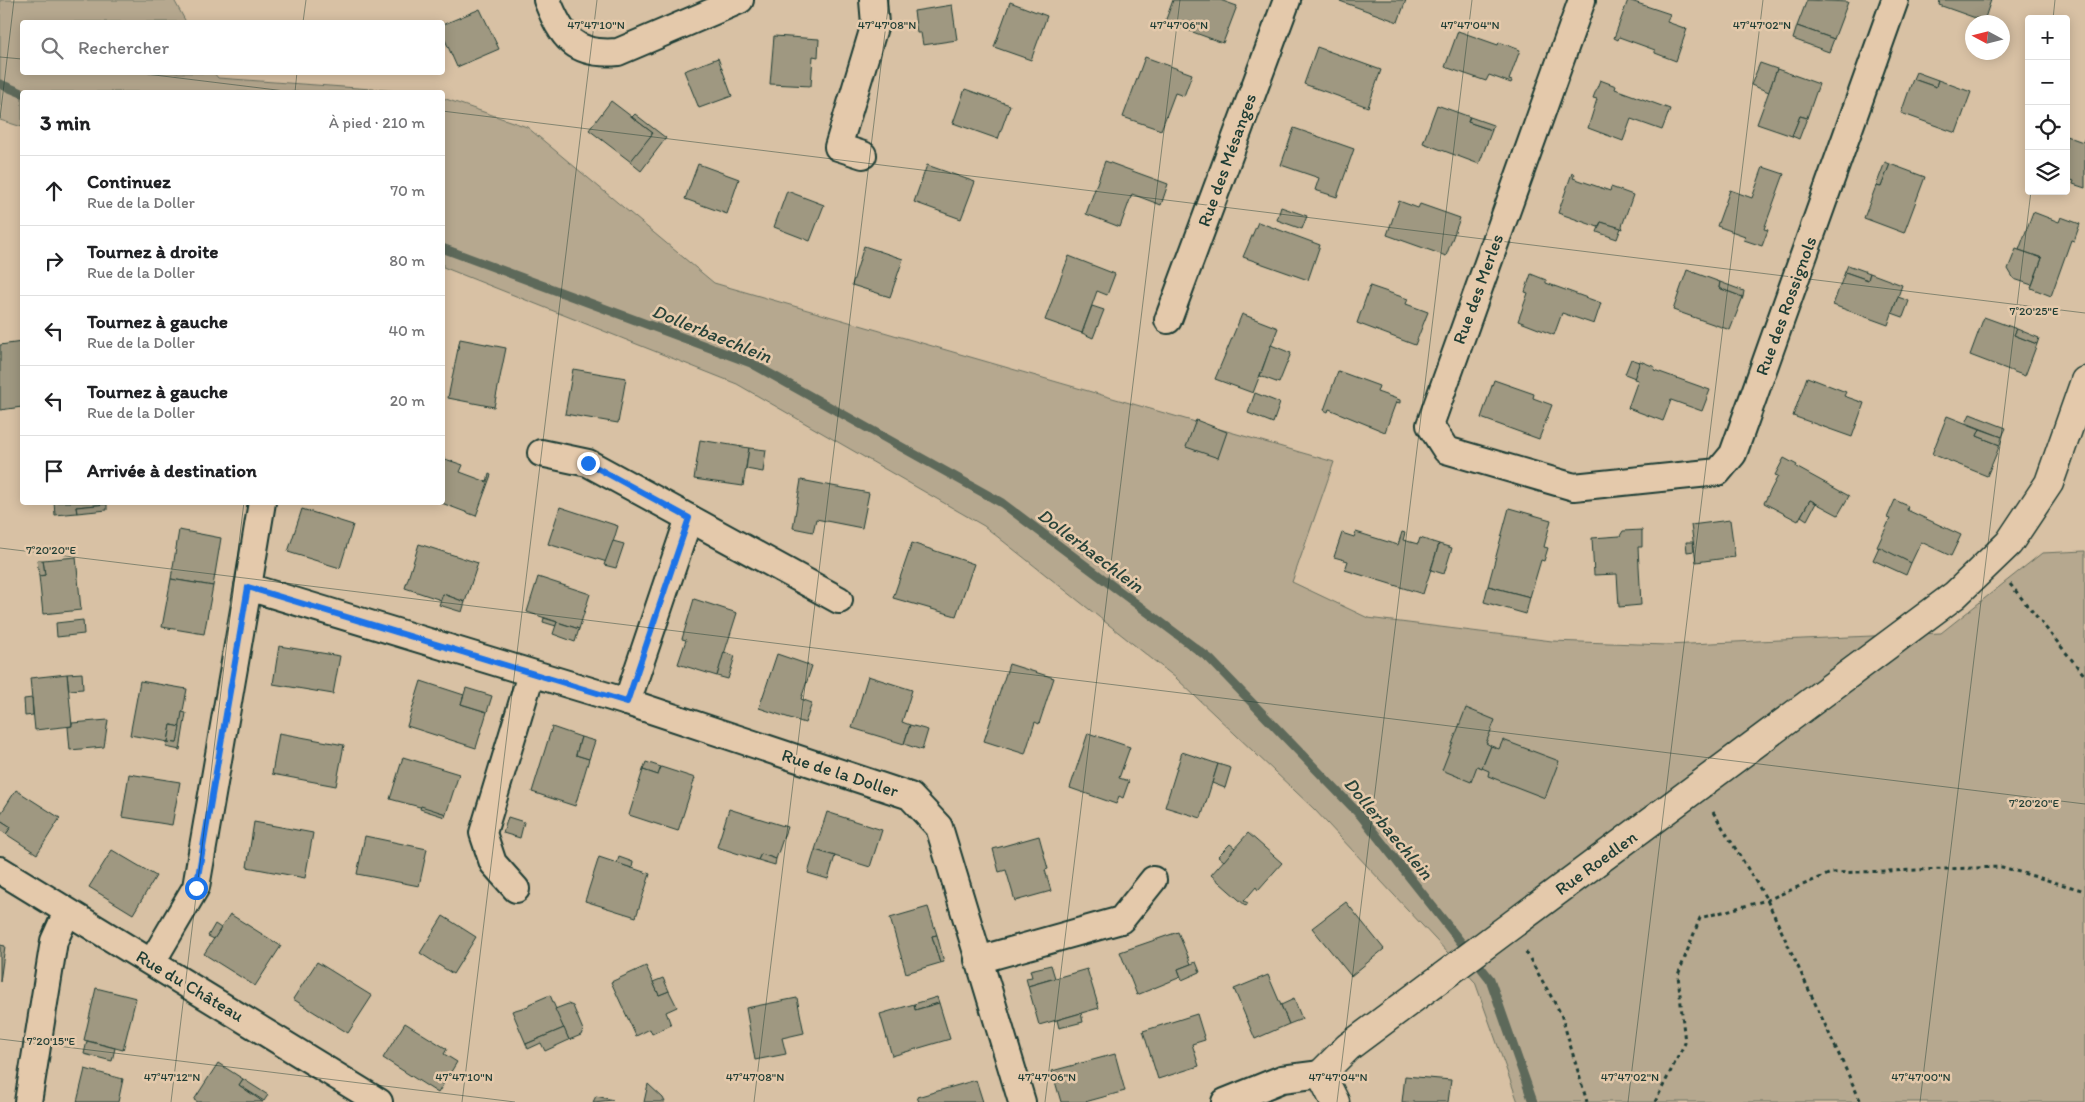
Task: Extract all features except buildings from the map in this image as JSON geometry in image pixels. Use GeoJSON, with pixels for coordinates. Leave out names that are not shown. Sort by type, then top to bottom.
{"type":"FeatureCollection","features":[{"type":"Feature","properties":{"kind":"street"},"geometry":{"type":"LineString","coordinates":[[547,0],[564,34],[580,49],[599,54],[618,52],[740,0]]}},
{"type":"Feature","properties":{"kind":"street"},"geometry":{"type":"LineString","coordinates":[[863,155],[838,147],[875,24],[873,0]]}},
{"type":"Feature","properties":{"kind":"street","name":"Rue des Mésanges"},"geometry":{"type":"LineString","coordinates":[[1168,320],[1286,0]]}},
{"type":"Feature","properties":{"kind":"street","name":"Rue des Merles"},"geometry":{"type":"LineString","coordinates":[[1574,487],[1446,450],[1430,426],[1582,0]]}},
{"type":"Feature","properties":{"kind":"street","name":"Rue des Rossignols"},"geometry":{"type":"LineString","coordinates":[[1574,487],[1718,472],[1733,454],[1895,0]]}},
{"type":"Feature","properties":{"kind":"street","name":"Rue Roedlen"},"geometry":{"type":"LineString","coordinates":[[1321,1074],[1348,1047],[1447,972],[1699,788],[1955,595],[2009,543],[2049,483],[2085,381]]}},
{"type":"Feature","properties":{"kind":"street"},"geometry":{"type":"LineString","coordinates":[[541,453],[588,463],[839,600]]}},
{"type":"Feature","properties":{"kind":"street"},"geometry":{"type":"LineString","coordinates":[[152,962],[196,888],[262,505]]}},
{"type":"Feature","properties":{"kind":"street"},"geometry":{"type":"LineString","coordinates":[[627,702],[689,518]]}},
{"type":"Feature","properties":{"kind":"street","name":"Rue de la Doller"},"geometry":{"type":"LineString","coordinates":[[248,587],[627,702],[910,796],[939,827],[1022,1102]]}},
{"type":"Feature","properties":{"kind":"street"},"geometry":{"type":"LineString","coordinates":[[516,889],[493,863],[483,832],[531,674]]}},
{"type":"Feature","properties":{"kind":"street","name":"Rue du Château"},"geometry":{"type":"LineString","coordinates":[[0,870],[380,1102]]}},
{"type":"Feature","properties":{"kind":"street"},"geometry":{"type":"LineString","coordinates":[[978,960],[1121,920],[1153,880]]}},
{"type":"Feature","properties":{"kind":"street"},"geometry":{"type":"LineString","coordinates":[[28,1102],[54,941],[67,912]]}},
{"type":"Feature","properties":{"kind":"street"},"geometry":{"type":"LineString","coordinates":[[1225,1102],[1282,1079],[1321,1074],[1335,1102]]}},
{"type":"Feature","properties":{"kind":"path"},"geometry":{"type":"LineString","coordinates":[[1991,560],[2085,676]]}},
{"type":"Feature","properties":{"kind":"path"},"geometry":{"type":"LineString","coordinates":[[1699,788],[1767,900],[1861,1102]]}},
{"type":"Feature","properties":{"kind":"path"},"geometry":{"type":"LineString","coordinates":[[1655,1102],[1685,1043],[1678,975],[1700,918],[1767,900],[1831,873],[2002,867],[2085,892]]}},
{"type":"Feature","properties":{"kind":"path"},"geometry":{"type":"LineString","coordinates":[[1505,930],[1561,1014],[1587,1102]]}},
{"type":"Feature","properties":{"kind":"shaded area"},"geometry":{"type":"Polygon","coordinates":[[[0,0],[174,0],[185,20],[20,20],[20,75],[216,75],[218,78],[385,90],[20,90],[20,126],[0,120],[0,0]]]}},
{"type":"Feature","properties":{"kind":"shaded area"},"geometry":{"type":"Polygon","coordinates":[[[445,99],[527,127],[714,283],[1334,462],[1292,582],[1368,618],[1552,641],[1666,645],[1941,633],[2042,553],[2085,551],[2085,1102],[1518,1102],[1475,982],[1314,809],[1176,678],[984,526],[737,384],[445,268],[445,99]]]}},
{"type":"Feature","properties":{"kind":"waterway","name":"Dollerbaechlein"},"geometry":{"type":"LineString","coordinates":[[0,84],[20,92]]}},
{"type":"Feature","properties":{"kind":"waterway","name":"Dollerbaechlein"},"geometry":{"type":"LineString","coordinates":[[445,249],[751,363],[1002,503],[1210,659],[1361,816],[1490,979],[1533,1102]]}},
{"type":"Feature","properties":{"kind":"route"},"geometry":{"type":"LineString","coordinates":[[196,888],[248,587],[627,702],[689,518],[588,463]]}}]}
